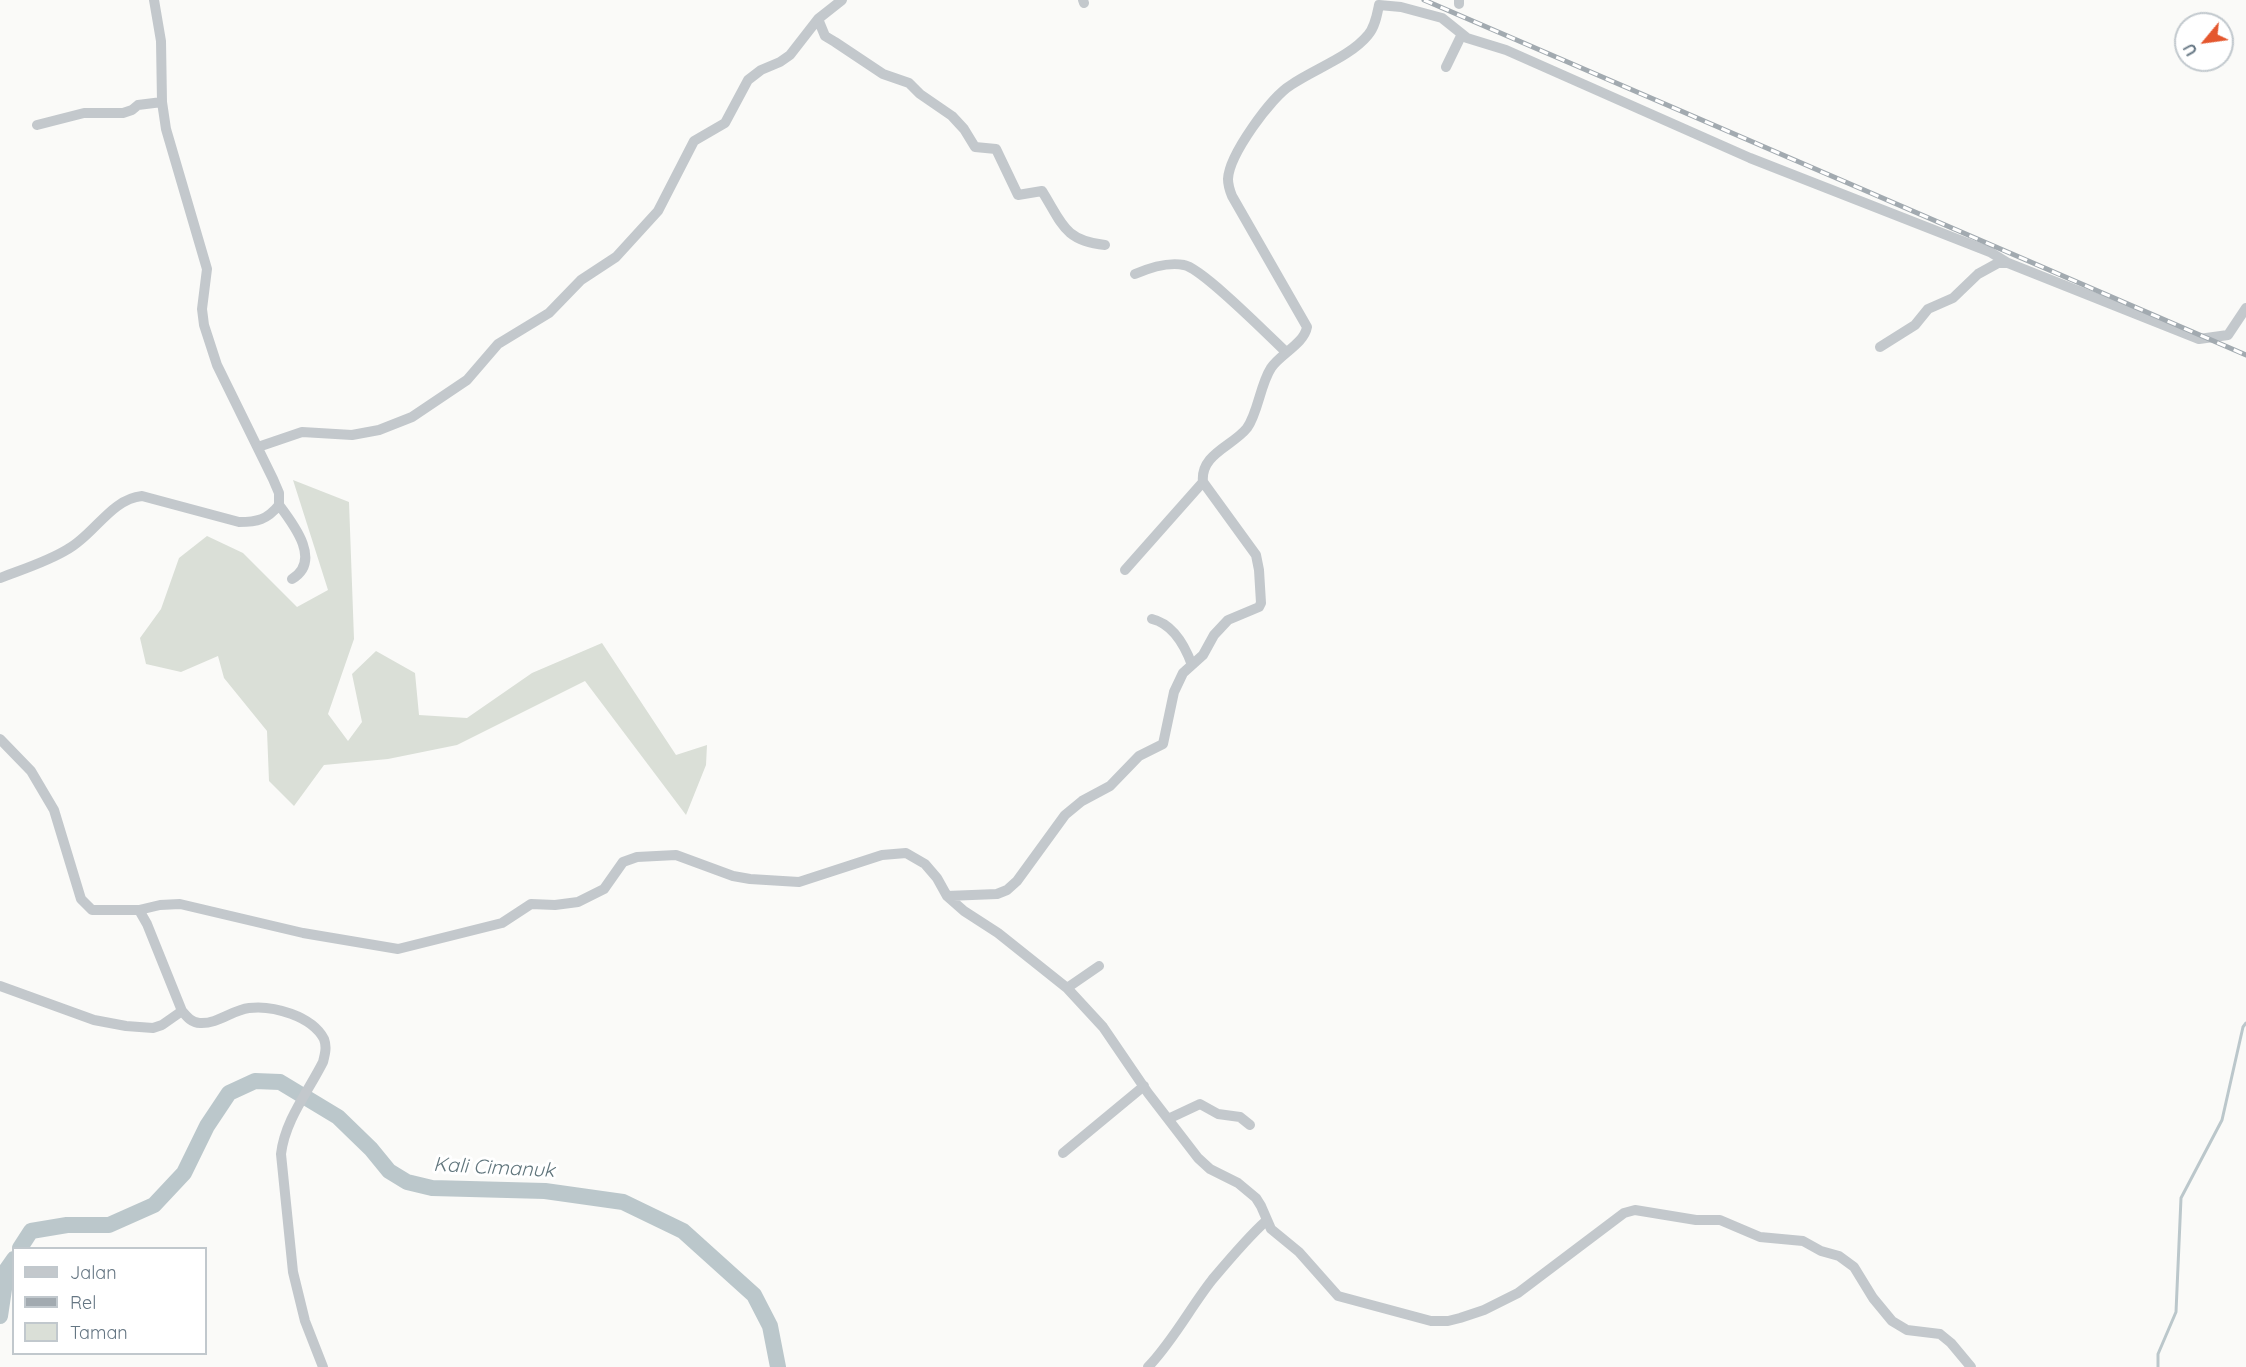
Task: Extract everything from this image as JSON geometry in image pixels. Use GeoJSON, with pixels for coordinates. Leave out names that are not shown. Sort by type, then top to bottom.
{"type":"FeatureCollection","features":[{"type":"Feature","properties":{"kind":"street"},"geometry":{"type":"LineString","coordinates":[[154,0],[161,41],[162,102],[166,129],[206,262],[202,309],[204,325],[217,366],[273,479],[279,493],[279,505],[292,522],[307,559],[305,568],[292,579]]}},
{"type":"Feature","properties":{"kind":"street"},"geometry":{"type":"LineString","coordinates":[[258,447],[302,432],[352,435],[379,430],[412,417],[467,380],[498,344],[549,313],[581,280],[616,257],[658,211],[694,141],[726,123],[748,80],[761,70],[790,55],[818,19],[842,0]]}},
{"type":"Feature","properties":{"kind":"street"},"geometry":{"type":"LineString","coordinates":[[947,896],[997,894],[1007,890],[1017,881],[1065,815],[1082,801],[1110,786],[1139,756],[1163,744],[1174,692],[1183,673],[1203,655],[1222,625],[1235,616],[1256,609],[1261,603],[1256,555],[1203,482],[1203,473],[1210,459],[1249,426],[1267,375],[1276,362],[1306,332],[1305,321],[1246,224],[1232,196],[1228,180],[1229,172],[1236,154],[1273,100],[1291,85],[1338,57],[1368,35],[1373,28],[1379,3],[1442,18],[1467,38],[1506,50],[1750,158],[1990,252],[2008,263],[2199,339],[2228,335],[2246,308]]}},
{"type":"Feature","properties":{"kind":"street"},"geometry":{"type":"LineString","coordinates":[[818,19],[825,36],[883,74],[909,83],[920,94],[952,116],[964,129],[975,147],[996,149],[1018,195],[1041,190],[1072,236],[1087,243],[1105,245]]}},
{"type":"Feature","properties":{"kind":"street"},"geometry":{"type":"LineString","coordinates":[[1446,67],[1462,34]]}},
{"type":"Feature","properties":{"kind":"street"},"geometry":{"type":"LineString","coordinates":[[36,125],[78,114],[123,113],[138,105],[162,102]]}},
{"type":"Feature","properties":{"kind":"street"},"geometry":{"type":"LineString","coordinates":[[1881,347],[1915,325],[1928,309],[1953,298],[1978,274],[1998,263],[2008,263]]}},
{"type":"Feature","properties":{"kind":"street"},"geometry":{"type":"LineString","coordinates":[[1135,274],[1154,267],[1185,265],[1207,279],[1286,352]]}},
{"type":"Feature","properties":{"kind":"street"},"geometry":{"type":"LineString","coordinates":[[1125,570],[1203,482]]}},
{"type":"Feature","properties":{"kind":"street"},"geometry":{"type":"LineString","coordinates":[[0,578],[71,548],[106,516],[135,497],[142,496],[239,522],[264,520],[279,505]]}},
{"type":"Feature","properties":{"kind":"street"},"geometry":{"type":"LineString","coordinates":[[1152,619],[1168,627],[1175,634],[1192,665]]}},
{"type":"Feature","properties":{"kind":"street"},"geometry":{"type":"LineString","coordinates":[[0,739],[31,771],[54,810],[75,885],[86,906],[92,910],[139,910],[160,905],[180,904],[314,935],[398,949],[502,924],[531,904],[555,905],[578,902],[604,889],[623,862],[637,857],[665,854],[682,857],[733,876],[799,882],[882,855],[906,853],[925,864],[937,878],[947,896],[1067,988],[1103,1027],[1198,1158],[1210,1169],[1238,1183],[1256,1198],[1262,1206],[1271,1229],[1299,1252],[1338,1296],[1431,1321],[1460,1318],[1484,1310],[1518,1293],[1629,1211],[1642,1210],[1696,1220],[1720,1220],[1760,1237],[1803,1241],[1821,1251],[1847,1260],[1892,1321],[1907,1330],[1935,1332],[1945,1337],[1971,1367]]}},
{"type":"Feature","properties":{"kind":"street"},"geometry":{"type":"LineString","coordinates":[[139,910],[147,924],[182,1011],[189,1018],[199,1023],[210,1022],[249,1008],[279,1011],[303,1020],[320,1035],[326,1045],[323,1062],[283,1138],[281,1154],[287,1224],[298,1296],[323,1367]]}},
{"type":"Feature","properties":{"kind":"street"},"geometry":{"type":"LineString","coordinates":[[1067,988],[1099,966]]}},
{"type":"Feature","properties":{"kind":"street"},"geometry":{"type":"LineString","coordinates":[[0,986],[94,1020],[126,1026],[153,1028],[182,1011]]}},
{"type":"Feature","properties":{"kind":"street"},"geometry":{"type":"LineString","coordinates":[[1063,1153],[1144,1086]]}},
{"type":"Feature","properties":{"kind":"street"},"geometry":{"type":"LineString","coordinates":[[1168,1119],[1200,1104],[1218,1114],[1240,1117],[1250,1125]]}},
{"type":"Feature","properties":{"kind":"street"},"geometry":{"type":"LineString","coordinates":[[1148,1367],[1188,1317],[1212,1280],[1266,1221]]}},
{"type":"Feature","properties":{"kind":"green space"},"geometry":{"type":"Polygon","coordinates":[[[293,480],[349,502],[354,639],[328,714],[348,741],[362,722],[352,674],[376,651],[415,673],[419,715],[467,718],[532,673],[602,643],[676,755],[707,745],[706,765],[686,815],[585,681],[457,745],[388,759],[324,765],[294,806],[269,781],[267,731],[224,678],[218,656],[181,672],[146,664],[140,638],[161,609],[179,558],[207,536],[243,553],[297,607],[328,590],[293,480]]]}},
{"type":"Feature","properties":{"kind":"waterway"},"geometry":{"type":"LineString","coordinates":[[2158,1367],[2158,1354],[2176,1312],[2181,1198],[2222,1120],[2243,1027],[2246,1023]]}},
{"type":"Feature","properties":{"kind":"waterway","name":"Kali Cimanuk"},"geometry":{"type":"LineString","coordinates":[[21,1247],[31,1231],[67,1225],[109,1225],[154,1205],[184,1173],[207,1126],[229,1093],[255,1081],[280,1082],[338,1117],[371,1149],[389,1171],[407,1182],[432,1188],[545,1191],[623,1202],[683,1231],[754,1295],[770,1326],[778,1367]]}},
{"type":"Feature","properties":{"kind":"waterway","name":"Kali Cimanuk"},"geometry":{"type":"LineString","coordinates":[[0,1316],[7,1269],[12,1262]]}},
{"type":"Feature","properties":{"kind":"railway"},"geometry":{"type":"LineString","coordinates":[[1424,0],[2246,355]]}}]}
